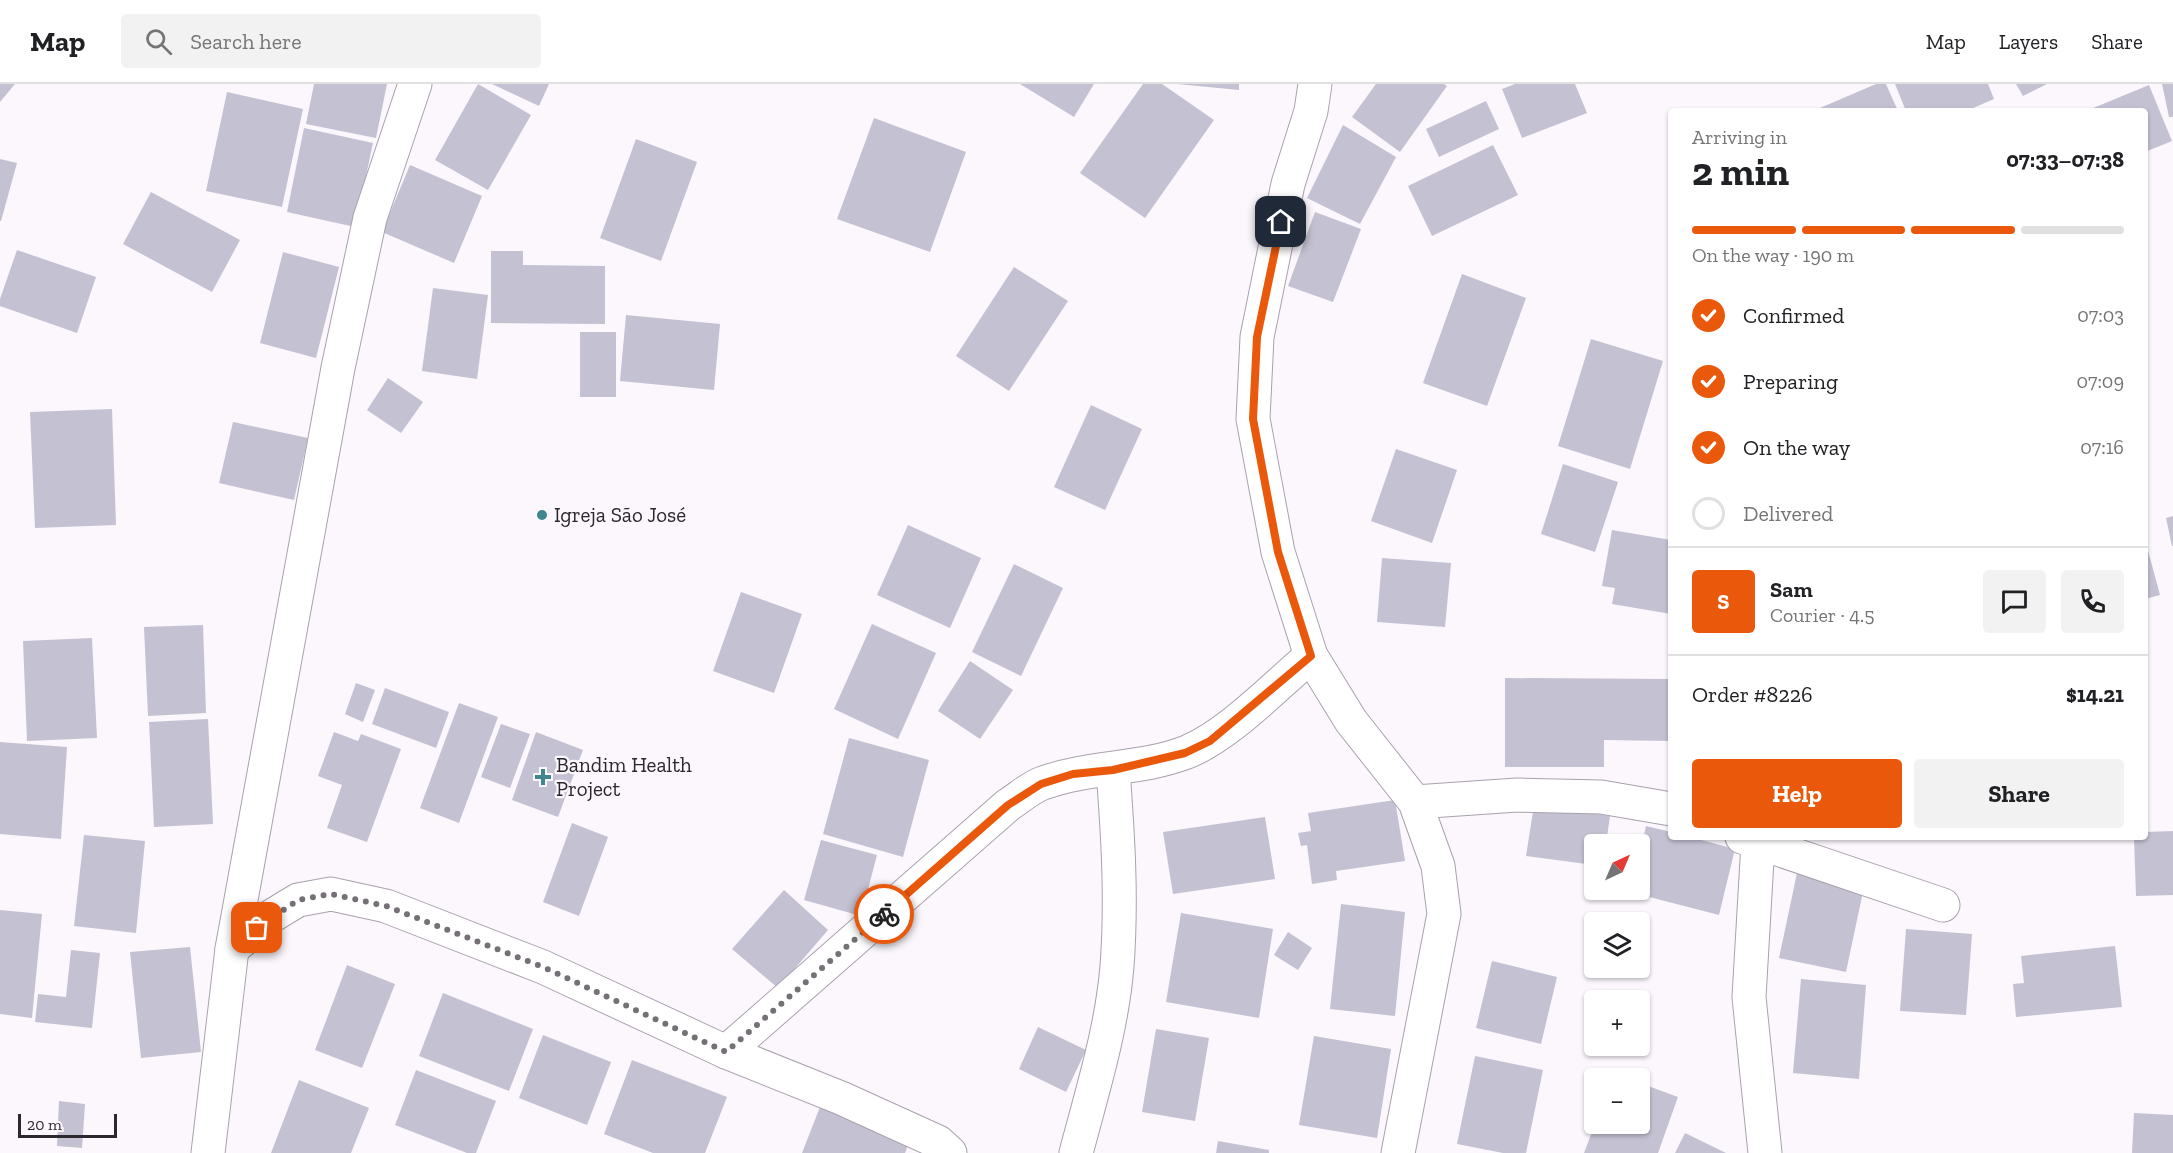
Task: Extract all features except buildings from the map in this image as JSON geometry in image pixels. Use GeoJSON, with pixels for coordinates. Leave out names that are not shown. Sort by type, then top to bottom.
{"type":"FeatureCollection","features":[{"type":"Feature","properties":{"kind":"street"},"geometry":{"type":"LineString","coordinates":[[208,1153],[232,949],[341,356],[370,218],[415,84]]}},
{"type":"Feature","properties":{"kind":"street"},"geometry":{"type":"LineString","coordinates":[[1315,84],[1311,111],[1288,184],[1257,337],[1253,419],[1278,552],[1311,656],[1351,721],[1415,802],[1438,866],[1444,915],[1398,1153]]}},
{"type":"Feature","properties":{"kind":"street"},"geometry":{"type":"LineString","coordinates":[[726,1052],[1008,805],[1041,784],[1073,774],[1113,770],[1185,753],[1210,741],[1311,656]]}},
{"type":"Feature","properties":{"kind":"street"},"geometry":{"type":"LineString","coordinates":[[1076,1153],[1098,1071],[1117,968],[1120,873],[1113,770]]}},
{"type":"Feature","properties":{"kind":"street"},"geometry":{"type":"LineString","coordinates":[[1415,802],[1516,795],[1591,797],[1668,809]]}},
{"type":"Feature","properties":{"kind":"street"},"geometry":{"type":"LineString","coordinates":[[1765,1153],[1749,998],[1750,840],[1943,905]]}},
{"type":"Feature","properties":{"kind":"street"},"geometry":{"type":"LineString","coordinates":[[232,949],[270,917],[298,900],[331,894],[386,906],[543,967],[726,1052],[841,1098],[938,1142],[950,1153]]}},
{"type":"Feature","properties":{"kind":"way so far"},"geometry":{"type":"LineString","coordinates":[[257,928],[298,900],[331,894],[386,906],[543,967],[726,1052],[884,914]]}},
{"type":"Feature","properties":{"kind":"place","name":"Igreja São José"},"geometry":{"type":"Point","coordinates":[542,515]}},
{"type":"Feature","properties":{"kind":"place","name":"Bandim Health Project"},"geometry":{"type":"Point","coordinates":[543,777]}},
{"type":"Feature","properties":{"kind":"route"},"geometry":{"type":"LineString","coordinates":[[884,914],[1008,805],[1041,784],[1073,774],[1113,770],[1185,753],[1210,741],[1311,656],[1278,552],[1253,419],[1257,337],[1281,222]]}}]}
